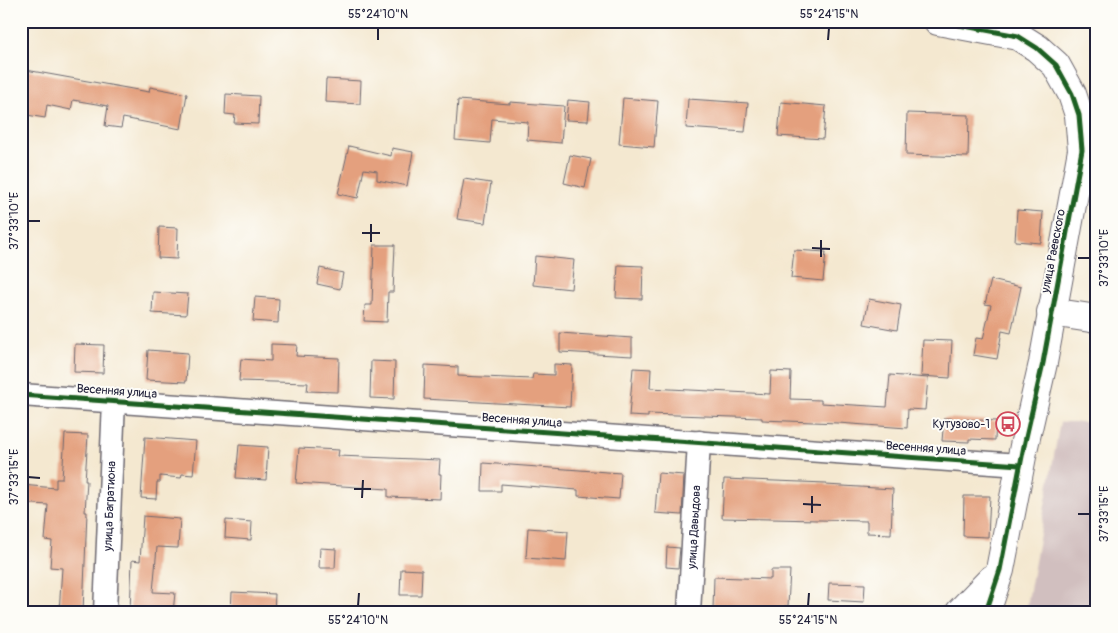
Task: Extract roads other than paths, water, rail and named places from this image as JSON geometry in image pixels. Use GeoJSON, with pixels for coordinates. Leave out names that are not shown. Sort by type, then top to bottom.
{"type":"FeatureCollection","features":[{"type":"Feature","properties":{"kind":"street","name":"улица Раевского"},"geometry":{"type":"LineString","coordinates":[[938,21],[1018,36],[1037,48],[1056,65],[1072,94],[1079,116],[1082,150],[1043,364],[1020,465],[1000,570],[986,612]]}},
{"type":"Feature","properties":{"kind":"street"},"geometry":{"type":"LineString","coordinates":[[1082,150],[1097,107]]}},
{"type":"Feature","properties":{"kind":"street"},"geometry":{"type":"LineString","coordinates":[[1051,312],[1097,319]]}},
{"type":"Feature","properties":{"kind":"street","name":"Весенняя улица"},"geometry":{"type":"LineString","coordinates":[[21,395],[1020,465]]}},
{"type":"Feature","properties":{"kind":"street","name":"улица Багратиона"},"geometry":{"type":"LineString","coordinates":[[105,612],[114,401]]}},
{"type":"Feature","properties":{"kind":"street","name":"улица Давыдова"},"geometry":{"type":"LineString","coordinates":[[689,612],[699,442]]}},
{"type":"Feature","properties":{"kind":"street"},"geometry":{"type":"LineString","coordinates":[[960,612],[1000,570]]}},
{"type":"Feature","properties":{"kind":"place","name":"Кутузово-1"},"geometry":{"type":"Point","coordinates":[1008,424]}}]}
